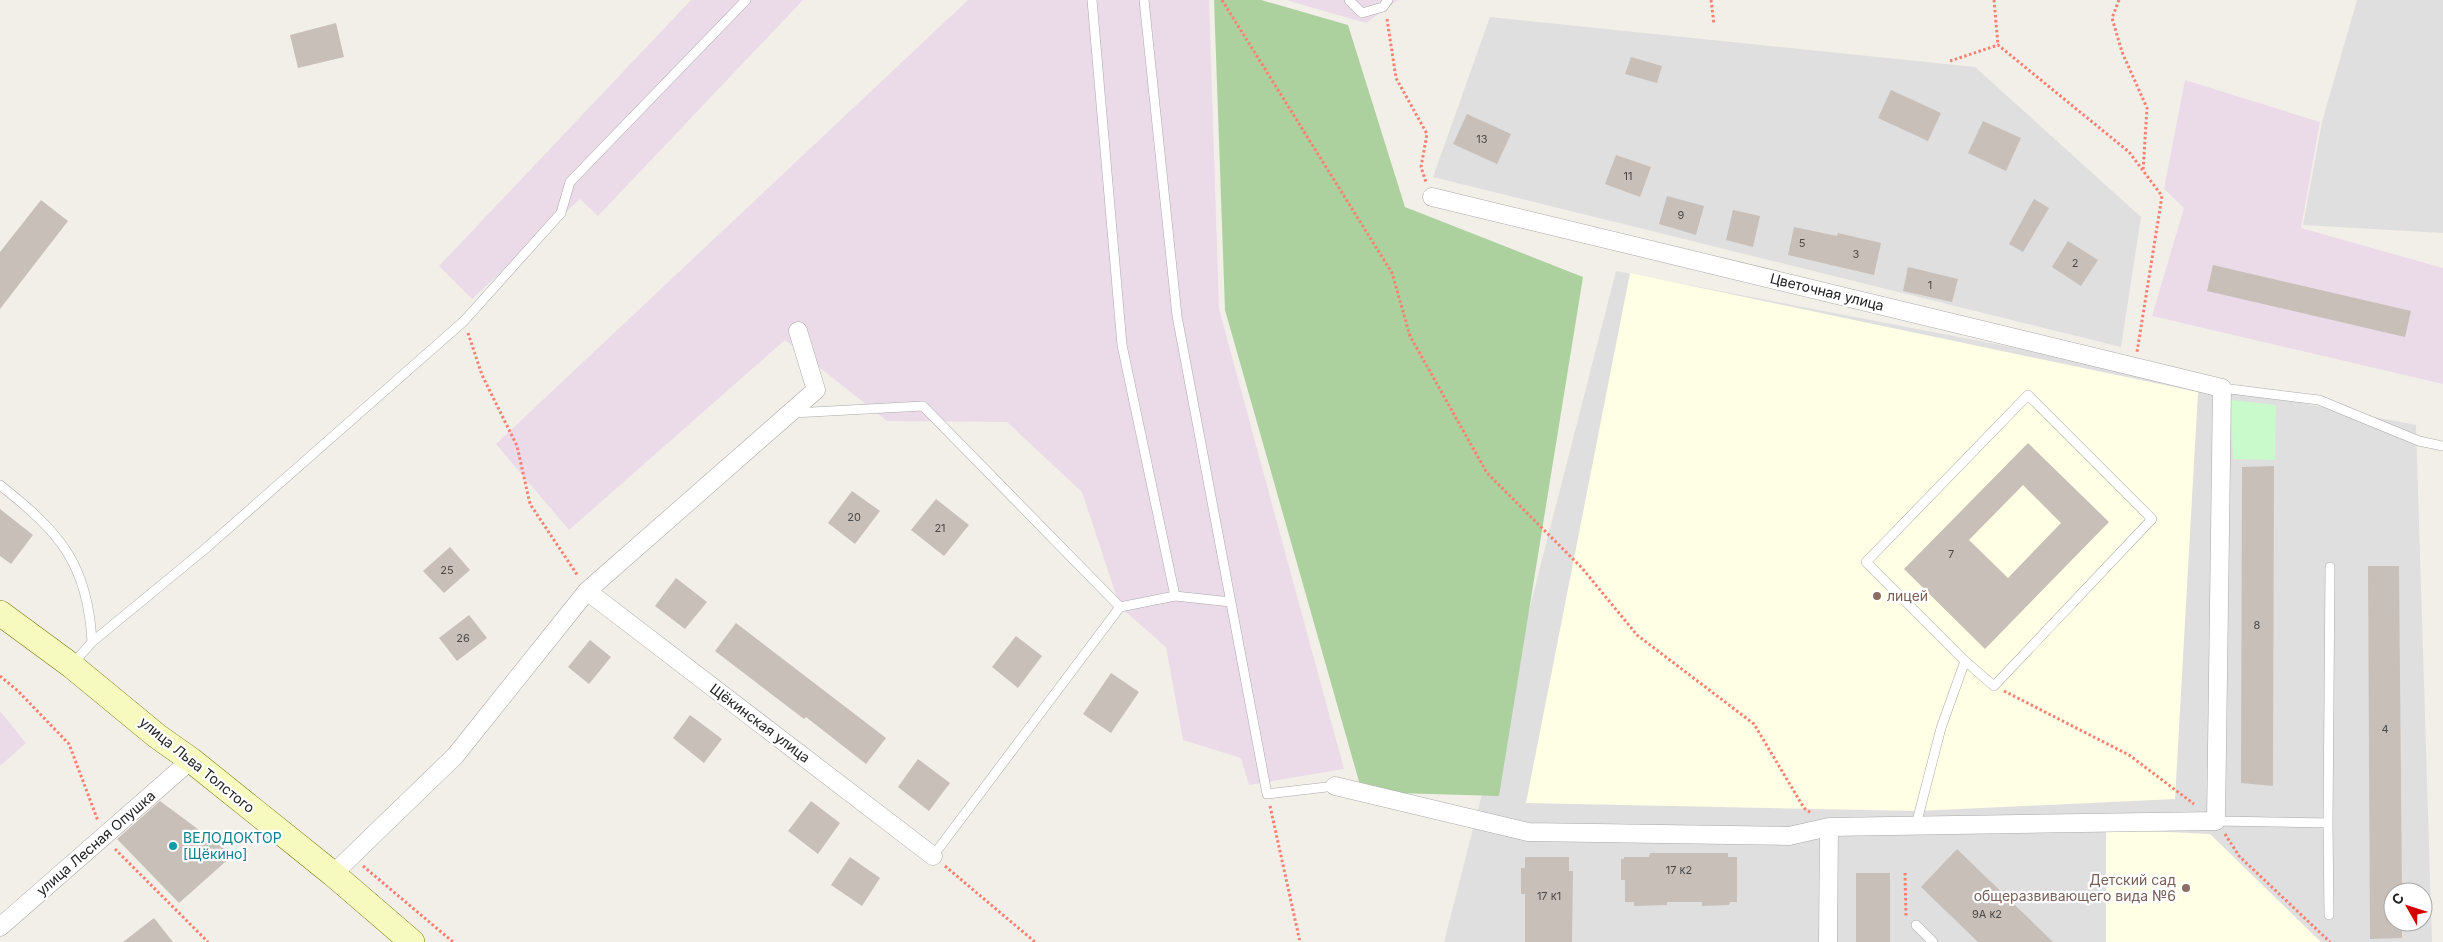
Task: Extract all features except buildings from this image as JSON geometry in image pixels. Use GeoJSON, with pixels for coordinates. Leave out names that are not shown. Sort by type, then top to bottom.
{"type":"FeatureCollection","features":[{"type":"Feature","properties":{"kind":"main road","name":"улица Льва Толстого"},"geometry":{"type":"LineString","coordinates":[[0,613],[72,666],[157,736],[191,760],[334,874],[412,942]]}},
{"type":"Feature","properties":{"kind":"street","name":"Цветочная улица"},"geometry":{"type":"LineString","coordinates":[[1432,197],[2222,388]]}},
{"type":"Feature","properties":{"kind":"street"},"geometry":{"type":"LineString","coordinates":[[334,874],[455,756],[587,591],[816,390],[798,331]]}},
{"type":"Feature","properties":{"kind":"street"},"geometry":{"type":"LineString","coordinates":[[1335,786],[1528,832],[1789,836],[1829,827],[2216,821],[2222,388]]}},
{"type":"Feature","properties":{"kind":"street","name":"Щёкинская улица"},"geometry":{"type":"LineString","coordinates":[[587,591],[934,856]]}},
{"type":"Feature","properties":{"kind":"street","name":"улица Лесная Опушка"},"geometry":{"type":"LineString","coordinates":[[0,927],[191,760]]}},
{"type":"Feature","properties":{"kind":"street"},"geometry":{"type":"LineString","coordinates":[[1828,942],[1829,827]]}},
{"type":"Feature","properties":{"kind":"lane"},"geometry":{"type":"LineString","coordinates":[[72,666],[92,642],[205,549],[464,321],[561,213],[570,182],[746,0]]}},
{"type":"Feature","properties":{"kind":"lane"},"geometry":{"type":"LineString","coordinates":[[1092,0],[1122,345],[1175,596]]}},
{"type":"Feature","properties":{"kind":"lane"},"geometry":{"type":"LineString","coordinates":[[1144,0],[1176,316],[1267,794],[1335,786]]}},
{"type":"Feature","properties":{"kind":"lane"},"geometry":{"type":"LineString","coordinates":[[1349,0],[1362,13],[1383,7],[1388,0]]}},
{"type":"Feature","properties":{"kind":"lane"},"geometry":{"type":"LineString","coordinates":[[2222,388],[2319,400],[2419,440],[2443,446]]}},
{"type":"Feature","properties":{"kind":"lane"},"geometry":{"type":"LineString","coordinates":[[2028,395],[2152,519],[1994,686],[1965,661],[1866,562],[2028,395]]}},
{"type":"Feature","properties":{"kind":"lane"},"geometry":{"type":"LineString","coordinates":[[790,413],[923,406],[1120,608]]}},
{"type":"Feature","properties":{"kind":"lane"},"geometry":{"type":"LineString","coordinates":[[0,485],[56,534],[69,555],[85,589],[91,613],[92,642]]}},
{"type":"Feature","properties":{"kind":"lane"},"geometry":{"type":"LineString","coordinates":[[2329,915],[2330,567]]}},
{"type":"Feature","properties":{"kind":"lane"},"geometry":{"type":"LineString","coordinates":[[934,856],[1120,608],[1175,596],[1231,602]]}},
{"type":"Feature","properties":{"kind":"lane"},"geometry":{"type":"LineString","coordinates":[[1916,825],[1941,728],[1965,661]]}},
{"type":"Feature","properties":{"kind":"lane"},"geometry":{"type":"LineString","coordinates":[[2216,821],[2328,823]]}},
{"type":"Feature","properties":{"kind":"lane"},"geometry":{"type":"LineString","coordinates":[[1916,925],[1933,942]]}},
{"type":"Feature","properties":{"kind":"path"},"geometry":{"type":"LineString","coordinates":[[1222,0],[1392,273],[1410,336],[1487,473],[1582,568],[1636,634],[1754,724],[1804,808],[1829,827]]}},
{"type":"Feature","properties":{"kind":"path"},"geometry":{"type":"LineString","coordinates":[[1711,0],[1714,24]]}},
{"type":"Feature","properties":{"kind":"path"},"geometry":{"type":"LineString","coordinates":[[1994,0],[1998,45],[2129,152],[2162,196],[2134,367]]}},
{"type":"Feature","properties":{"kind":"path"},"geometry":{"type":"LineString","coordinates":[[2119,0],[2112,18],[2122,52],[2147,108],[2143,171]]}},
{"type":"Feature","properties":{"kind":"path"},"geometry":{"type":"LineString","coordinates":[[1386,16],[1396,78],[1427,134],[1421,166],[1432,197]]}},
{"type":"Feature","properties":{"kind":"path"},"geometry":{"type":"LineString","coordinates":[[1950,61],[1998,45]]}},
{"type":"Feature","properties":{"kind":"path"},"geometry":{"type":"LineString","coordinates":[[464,321],[482,375],[517,446],[530,504],[587,591]]}},
{"type":"Feature","properties":{"kind":"path"},"geometry":{"type":"LineString","coordinates":[[0,676],[18,691],[69,744],[104,837],[208,942]]}},
{"type":"Feature","properties":{"kind":"path"},"geometry":{"type":"LineString","coordinates":[[1994,686],[2129,756],[2216,821],[2238,856],[2330,942]]}},
{"type":"Feature","properties":{"kind":"path"},"geometry":{"type":"LineString","coordinates":[[1267,794],[1300,942]]}},
{"type":"Feature","properties":{"kind":"path"},"geometry":{"type":"LineString","coordinates":[[351,856],[452,942]]}},
{"type":"Feature","properties":{"kind":"path"},"geometry":{"type":"LineString","coordinates":[[934,856],[1035,942]]}},
{"type":"Feature","properties":{"kind":"path"},"geometry":{"type":"LineString","coordinates":[[1905,873],[1907,922]]}},
{"type":"Feature","properties":{"kind":"shaded area"},"geometry":{"type":"Polygon","coordinates":[[[691,0],[803,0],[598,216],[580,199],[472,299],[439,266],[691,0]]]}},
{"type":"Feature","properties":{"kind":"shaded area"},"geometry":{"type":"Polygon","coordinates":[[[968,0],[1209,0],[1219,309],[1344,769],[1249,785],[1241,758],[1183,740],[1166,647],[1120,607],[1082,492],[1007,422],[887,421],[785,340],[569,530],[496,444],[968,0]]]}},
{"type":"Feature","properties":{"kind":"shaded area"},"geometry":{"type":"Polygon","coordinates":[[[1286,0],[1398,0],[1366,23],[1286,0]]]}},
{"type":"Feature","properties":{"kind":"shaded area"},"geometry":{"type":"Polygon","coordinates":[[[2357,0],[2443,0],[2443,233],[2303,225],[2322,122],[2357,0]]]}},
{"type":"Feature","properties":{"kind":"shaded area"},"geometry":{"type":"Polygon","coordinates":[[[1490,17],[1975,67],[2141,217],[2121,347],[1433,177],[1490,17]]]}},
{"type":"Feature","properties":{"kind":"shaded area"},"geometry":{"type":"Polygon","coordinates":[[[2185,80],[2320,122],[2301,228],[2443,268],[2443,384],[2152,316],[2184,208],[2164,189],[2185,80]]]}},
{"type":"Feature","properties":{"kind":"shaded area"},"geometry":{"type":"Polygon","coordinates":[[[1616,271],[2416,425],[2430,882],[2383,882],[2383,932],[2432,932],[2432,942],[1444,942],[1616,271]]]}},
{"type":"Feature","properties":{"kind":"shaded area","name":"лицей"},"geometry":{"type":"Polygon","coordinates":[[[1630,273],[2198,392],[2175,799],[1918,811],[1526,803],[1630,273]]]}},
{"type":"Feature","properties":{"kind":"shaded area"},"geometry":{"type":"Polygon","coordinates":[[[0,711],[26,743],[0,766],[0,711]]]}},
{"type":"Feature","properties":{"kind":"shaded area","name":"Детский сад общеразвивающего вида №6"},"geometry":{"type":"Polygon","coordinates":[[[2106,829],[2210,834],[2321,942],[2106,942],[2106,829]]]}},
{"type":"Feature","properties":{"kind":"green space"},"geometry":{"type":"Polygon","coordinates":[[[1214,0],[1261,0],[1348,25],[1405,207],[1583,277],[1499,796],[1362,792],[1225,310],[1214,0]]]}},
{"type":"Feature","properties":{"kind":"green space"},"geometry":{"type":"Polygon","coordinates":[[[2231,400],[2276,405],[2275,460],[2233,459],[2231,400]]]}},
{"type":"Feature","properties":{"kind":"place","name":"лицей"},"geometry":{"type":"Point","coordinates":[1877,596]}},
{"type":"Feature","properties":{"kind":"place","name":"ВЕЛОДОКТОР [Щёкино]"},"geometry":{"type":"Point","coordinates":[173,846]}},
{"type":"Feature","properties":{"kind":"place","name":"Детский сад общеразвивающего вида №6"},"geometry":{"type":"Point","coordinates":[2186,888]}}]}
